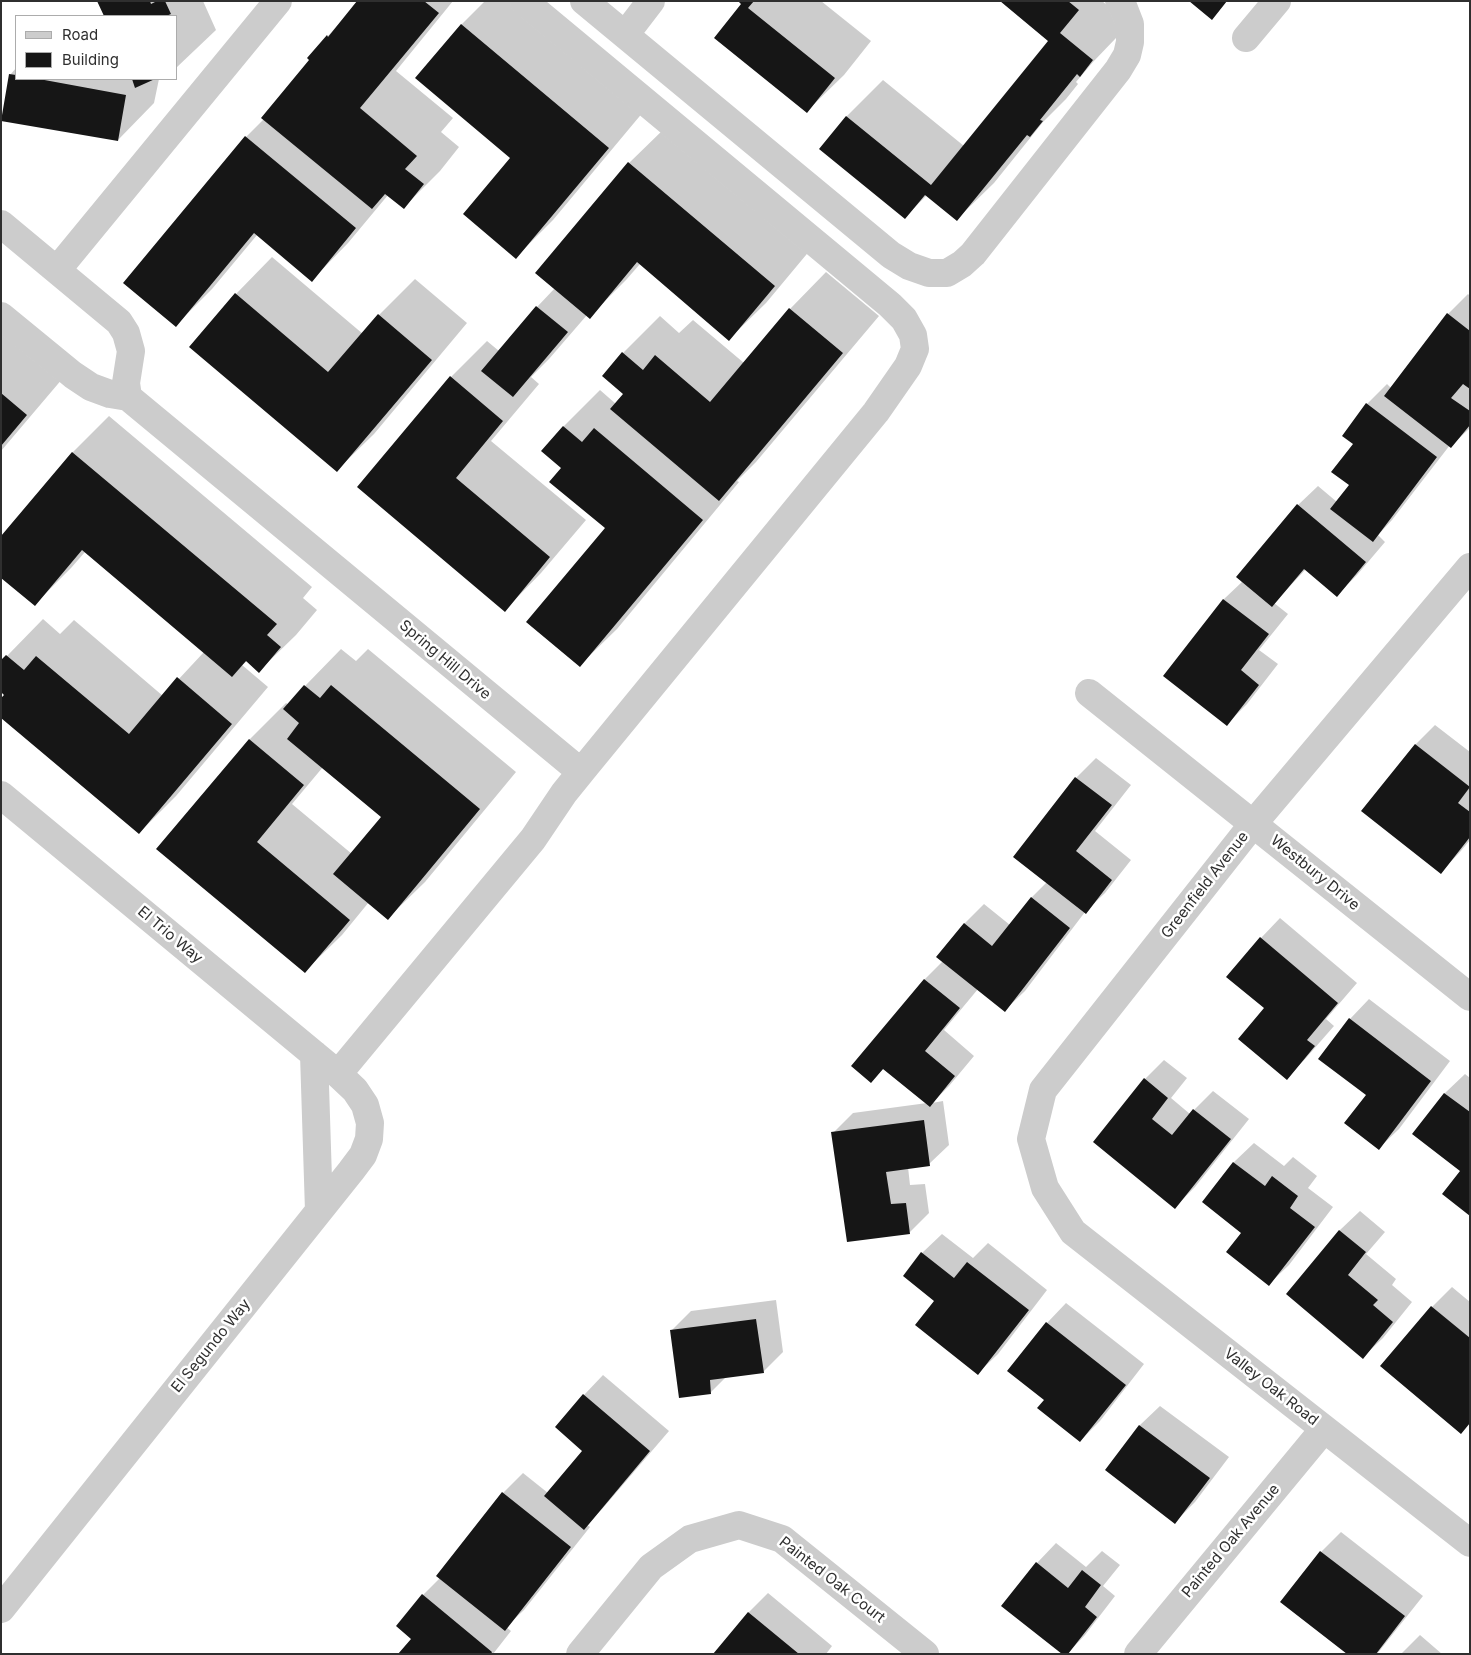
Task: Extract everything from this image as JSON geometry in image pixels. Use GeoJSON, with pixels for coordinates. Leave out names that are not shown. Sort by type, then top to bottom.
{"type":"FeatureCollection","features":[{"type":"Feature","properties":{"kind":"street"},"geometry":{"type":"LineString","coordinates":[[57,270],[278,1]]}},
{"type":"Feature","properties":{"kind":"street"},"geometry":{"type":"LineString","coordinates":[[338,1074],[533,839],[581,772],[876,412],[908,366],[915,349],[913,335],[909,327],[890,305],[524,1]]}},
{"type":"Feature","properties":{"kind":"street"},"geometry":{"type":"LineString","coordinates":[[584,1],[891,255],[909,266],[929,273],[946,273],[962,264],[973,254],[1118,70],[1127,56],[1130,42],[1130,24],[1119,1]]}},
{"type":"Feature","properties":{"kind":"street"},"geometry":{"type":"LineString","coordinates":[[625,35],[651,1]]}},
{"type":"Feature","properties":{"kind":"street"},"geometry":{"type":"LineString","coordinates":[[1246,38],[1277,1]]}},
{"type":"Feature","properties":{"kind":"street"},"geometry":{"type":"LineString","coordinates":[[1,224],[119,322],[126,333],[130,351],[126,383],[128,397]]}},
{"type":"Feature","properties":{"kind":"street","name":"Spring Hill Drive"},"geometry":{"type":"LineString","coordinates":[[1,316],[73,375],[91,387],[110,394],[128,397],[581,772]]}},
{"type":"Feature","properties":{"kind":"street","name":"Greenfield Avenue"},"geometry":{"type":"LineString","coordinates":[[1073,1232],[1045,1188],[1031,1139],[1043,1090],[1253,824],[1470,567]]}},
{"type":"Feature","properties":{"kind":"street","name":"Westbury Drive"},"geometry":{"type":"LineString","coordinates":[[1089,694],[1470,997]]}},
{"type":"Feature","properties":{"kind":"street","name":"El Trio Way"},"geometry":{"type":"LineString","coordinates":[[1,795],[338,1074]]}},
{"type":"Feature","properties":{"kind":"street"},"geometry":{"type":"LineString","coordinates":[[314,1054],[319,1212]]}},
{"type":"Feature","properties":{"kind":"street","name":"El Segundo Way"},"geometry":{"type":"LineString","coordinates":[[1,1609],[319,1212],[362,1155],[369,1139],[370,1123],[365,1105],[355,1090],[338,1074]]}},
{"type":"Feature","properties":{"kind":"street","name":"Valley Oak Road"},"geometry":{"type":"LineString","coordinates":[[1073,1232],[1470,1543]]}},
{"type":"Feature","properties":{"kind":"street","name":"Painted Oak Avenue"},"geometry":{"type":"LineString","coordinates":[[1138,1654],[1324,1429]]}},
{"type":"Feature","properties":{"kind":"street","name":"Painted Oak Court"},"geometry":{"type":"LineString","coordinates":[[580,1654],[651,1567],[690,1539],[739,1525],[782,1538],[925,1654]]}},
{"type":"Feature","properties":{"kind":"building"},"geometry":{"type":"Polygon","coordinates":[[[97,1],[150,1],[151,4],[157,1],[165,1],[171,14],[168,15],[104,15],[97,1]]]}},
{"type":"Feature","properties":{"kind":"building"},"geometry":{"type":"Polygon","coordinates":[[[357,1],[424,1],[439,13],[360,108],[417,156],[405,169],[424,184],[404,209],[385,194],[372,209],[261,118],[309,60],[307,58],[327,35],[328,37],[357,1]]]}},
{"type":"Feature","properties":{"kind":"building"},"geometry":{"type":"Polygon","coordinates":[[[738,1],[754,1],[748,8],[835,78],[807,113],[714,38],[741,4],[738,1]]]}},
{"type":"Feature","properties":{"kind":"building"},"geometry":{"type":"Polygon","coordinates":[[[1000,1],[1068,1],[1079,10],[1060,33],[1093,60],[1080,77],[1077,74],[1040,120],[1043,121],[1030,137],[1027,135],[957,221],[925,195],[905,219],[819,149],[846,116],[931,185],[1048,41],[1000,1]]]}},
{"type":"Feature","properties":{"kind":"building"},"geometry":{"type":"Polygon","coordinates":[[[1189,1],[1227,1],[1212,20],[1189,1]]]}},
{"type":"Feature","properties":{"kind":"building"},"geometry":{"type":"Polygon","coordinates":[[[461,24],[609,148],[516,259],[463,214],[510,158],[415,78],[461,24]]]}},
{"type":"Feature","properties":{"kind":"building"},"geometry":{"type":"Polygon","coordinates":[[[9,74],[15,75],[15,80],[44,80],[126,95],[118,141],[1,121],[9,74]]]}},
{"type":"Feature","properties":{"kind":"building"},"geometry":{"type":"Polygon","coordinates":[[[132,80],[153,80],[135,88],[132,80]]]}},
{"type":"Feature","properties":{"kind":"building"},"geometry":{"type":"Polygon","coordinates":[[[245,136],[356,228],[312,282],[254,233],[176,327],[123,283],[245,136]]]}},
{"type":"Feature","properties":{"kind":"building"},"geometry":{"type":"Polygon","coordinates":[[[628,162],[775,286],[729,341],[637,262],[590,319],[535,273],[628,162]]]}},
{"type":"Feature","properties":{"kind":"building"},"geometry":{"type":"Polygon","coordinates":[[[235,293],[328,372],[378,314],[432,360],[337,472],[189,347],[235,293]]]}},
{"type":"Feature","properties":{"kind":"building"},"geometry":{"type":"Polygon","coordinates":[[[536,306],[568,332],[513,397],[481,371],[536,306]]]}},
{"type":"Feature","properties":{"kind":"building"},"geometry":{"type":"Polygon","coordinates":[[[789,308],[843,353],[719,501],[610,409],[623,394],[602,376],[622,352],[643,370],[655,355],[710,402],[789,308]]]}},
{"type":"Feature","properties":{"kind":"building"},"geometry":{"type":"Polygon","coordinates":[[[1447,313],[1470,331],[1470,389],[1463,384],[1451,398],[1470,411],[1470,425],[1451,448],[1384,396],[1447,313]]]}},
{"type":"Feature","properties":{"kind":"building"},"geometry":{"type":"Polygon","coordinates":[[[450,376],[503,421],[456,478],[550,557],[505,612],[357,487],[450,376]]]}},
{"type":"Feature","properties":{"kind":"building"},"geometry":{"type":"Polygon","coordinates":[[[1,393],[27,415],[1,446],[1,393]]]}},
{"type":"Feature","properties":{"kind":"building"},"geometry":{"type":"Polygon","coordinates":[[[1366,403],[1437,457],[1373,542],[1330,509],[1349,485],[1331,472],[1353,444],[1342,436],[1366,403]]]}},
{"type":"Feature","properties":{"kind":"building"},"geometry":{"type":"Polygon","coordinates":[[[563,426],[582,442],[594,428],[703,520],[580,667],[526,622],[605,528],[549,482],[561,468],[541,451],[563,426]]]}},
{"type":"Feature","properties":{"kind":"building"},"geometry":{"type":"Polygon","coordinates":[[[72,452],[277,624],[267,635],[281,647],[259,673],[246,661],[232,677],[82,550],[35,606],[1,578],[1,536],[72,452]]]}},
{"type":"Feature","properties":{"kind":"building"},"geometry":{"type":"Polygon","coordinates":[[[1297,504],[1366,562],[1337,597],[1304,569],[1272,607],[1236,577],[1297,504]]]}},
{"type":"Feature","properties":{"kind":"building"},"geometry":{"type":"Polygon","coordinates":[[[1223,599],[1269,634],[1241,670],[1259,685],[1227,726],[1163,676],[1223,599]]]}},
{"type":"Feature","properties":{"kind":"building"},"geometry":{"type":"Polygon","coordinates":[[[6,655],[24,670],[36,656],[129,734],[177,677],[232,724],[139,834],[1,718],[1,698],[4,695],[1,692],[1,660],[6,655]]]}},
{"type":"Feature","properties":{"kind":"building"},"geometry":{"type":"Polygon","coordinates":[[[304,685],[320,698],[331,685],[480,809],[388,920],[333,874],[381,817],[287,739],[299,723],[283,709],[304,685]]]}},
{"type":"Feature","properties":{"kind":"building"},"geometry":{"type":"Polygon","coordinates":[[[249,739],[304,785],[257,842],[350,920],[305,973],[156,849],[249,739]]]}},
{"type":"Feature","properties":{"kind":"building"},"geometry":{"type":"Polygon","coordinates":[[[1415,744],[1470,787],[1458,803],[1470,812],[1470,837],[1441,874],[1361,811],[1415,744]]]}},
{"type":"Feature","properties":{"kind":"building"},"geometry":{"type":"Polygon","coordinates":[[[1075,777],[1112,805],[1076,851],[1112,880],[1086,914],[1013,857],[1075,777]]]}},
{"type":"Feature","properties":{"kind":"building"},"geometry":{"type":"Polygon","coordinates":[[[1031,897],[1070,928],[1005,1012],[936,957],[964,923],[992,946],[1031,897]]]}},
{"type":"Feature","properties":{"kind":"building"},"geometry":{"type":"Polygon","coordinates":[[[1260,937],[1338,1003],[1307,1040],[1315,1046],[1287,1080],[1238,1039],[1264,1008],[1226,977],[1260,937]]]}},
{"type":"Feature","properties":{"kind":"building"},"geometry":{"type":"Polygon","coordinates":[[[924,979],[960,1008],[925,1051],[955,1076],[930,1107],[883,1069],[871,1083],[851,1066],[924,979]]]}},
{"type":"Feature","properties":{"kind":"building"},"geometry":{"type":"Polygon","coordinates":[[[1349,1018],[1431,1081],[1379,1150],[1344,1123],[1366,1095],[1318,1059],[1349,1018]]]}},
{"type":"Feature","properties":{"kind":"building"},"geometry":{"type":"Polygon","coordinates":[[[1144,1078],[1168,1098],[1152,1119],[1172,1135],[1193,1109],[1231,1139],[1175,1209],[1093,1142],[1144,1078]]]}},
{"type":"Feature","properties":{"kind":"building"},"geometry":{"type":"Polygon","coordinates":[[[1444,1093],[1470,1112],[1470,1216],[1442,1194],[1460,1171],[1412,1134],[1444,1093]]]}},
{"type":"Feature","properties":{"kind":"building"},"geometry":{"type":"Polygon","coordinates":[[[924,1120],[930,1166],[886,1172],[891,1204],[906,1203],[910,1234],[847,1242],[831,1132],[924,1120]]]}},
{"type":"Feature","properties":{"kind":"building"},"geometry":{"type":"Polygon","coordinates":[[[1233,1162],[1265,1186],[1272,1176],[1298,1196],[1290,1208],[1315,1227],[1269,1286],[1226,1252],[1241,1233],[1202,1202],[1233,1162]]]}},
{"type":"Feature","properties":{"kind":"building"},"geometry":{"type":"Polygon","coordinates":[[[1339,1230],[1366,1252],[1348,1275],[1378,1300],[1373,1305],[1393,1322],[1363,1359],[1286,1294],[1339,1230]]]}},
{"type":"Feature","properties":{"kind":"building"},"geometry":{"type":"Polygon","coordinates":[[[921,1252],[954,1278],[967,1262],[1029,1310],[978,1375],[915,1325],[934,1301],[903,1276],[921,1252]]]}},
{"type":"Feature","properties":{"kind":"building"},"geometry":{"type":"Polygon","coordinates":[[[1431,1306],[1470,1338],[1470,1423],[1461,1434],[1380,1366],[1431,1306]]]}},
{"type":"Feature","properties":{"kind":"building"},"geometry":{"type":"Polygon","coordinates":[[[756,1319],[764,1373],[710,1380],[711,1394],[679,1398],[670,1330],[756,1319]]]}},
{"type":"Feature","properties":{"kind":"building"},"geometry":{"type":"Polygon","coordinates":[[[1046,1322],[1126,1385],[1080,1442],[1037,1408],[1044,1400],[1007,1371],[1046,1322]]]}},
{"type":"Feature","properties":{"kind":"building"},"geometry":{"type":"Polygon","coordinates":[[[583,1394],[650,1451],[584,1530],[544,1496],[582,1451],[555,1427],[583,1394]]]}},
{"type":"Feature","properties":{"kind":"building"},"geometry":{"type":"Polygon","coordinates":[[[1139,1425],[1210,1478],[1175,1524],[1105,1470],[1139,1425]]]}},
{"type":"Feature","properties":{"kind":"building"},"geometry":{"type":"Polygon","coordinates":[[[502,1492],[571,1547],[505,1631],[436,1576],[502,1492]]]}},
{"type":"Feature","properties":{"kind":"building"},"geometry":{"type":"Polygon","coordinates":[[[1320,1551],[1405,1616],[1376,1654],[1347,1654],[1280,1602],[1320,1551]]]}},
{"type":"Feature","properties":{"kind":"building"},"geometry":{"type":"Polygon","coordinates":[[[1036,1562],[1068,1588],[1082,1570],[1101,1585],[1085,1607],[1097,1617],[1068,1654],[1062,1654],[1001,1606],[1036,1562]]]}},
{"type":"Feature","properties":{"kind":"building"},"geometry":{"type":"Polygon","coordinates":[[[422,1594],[492,1652],[491,1654],[398,1654],[411,1639],[396,1626],[422,1594]]]}},
{"type":"Feature","properties":{"kind":"building"},"geometry":{"type":"Polygon","coordinates":[[[748,1612],[799,1654],[713,1654],[748,1612]]]}}]}
